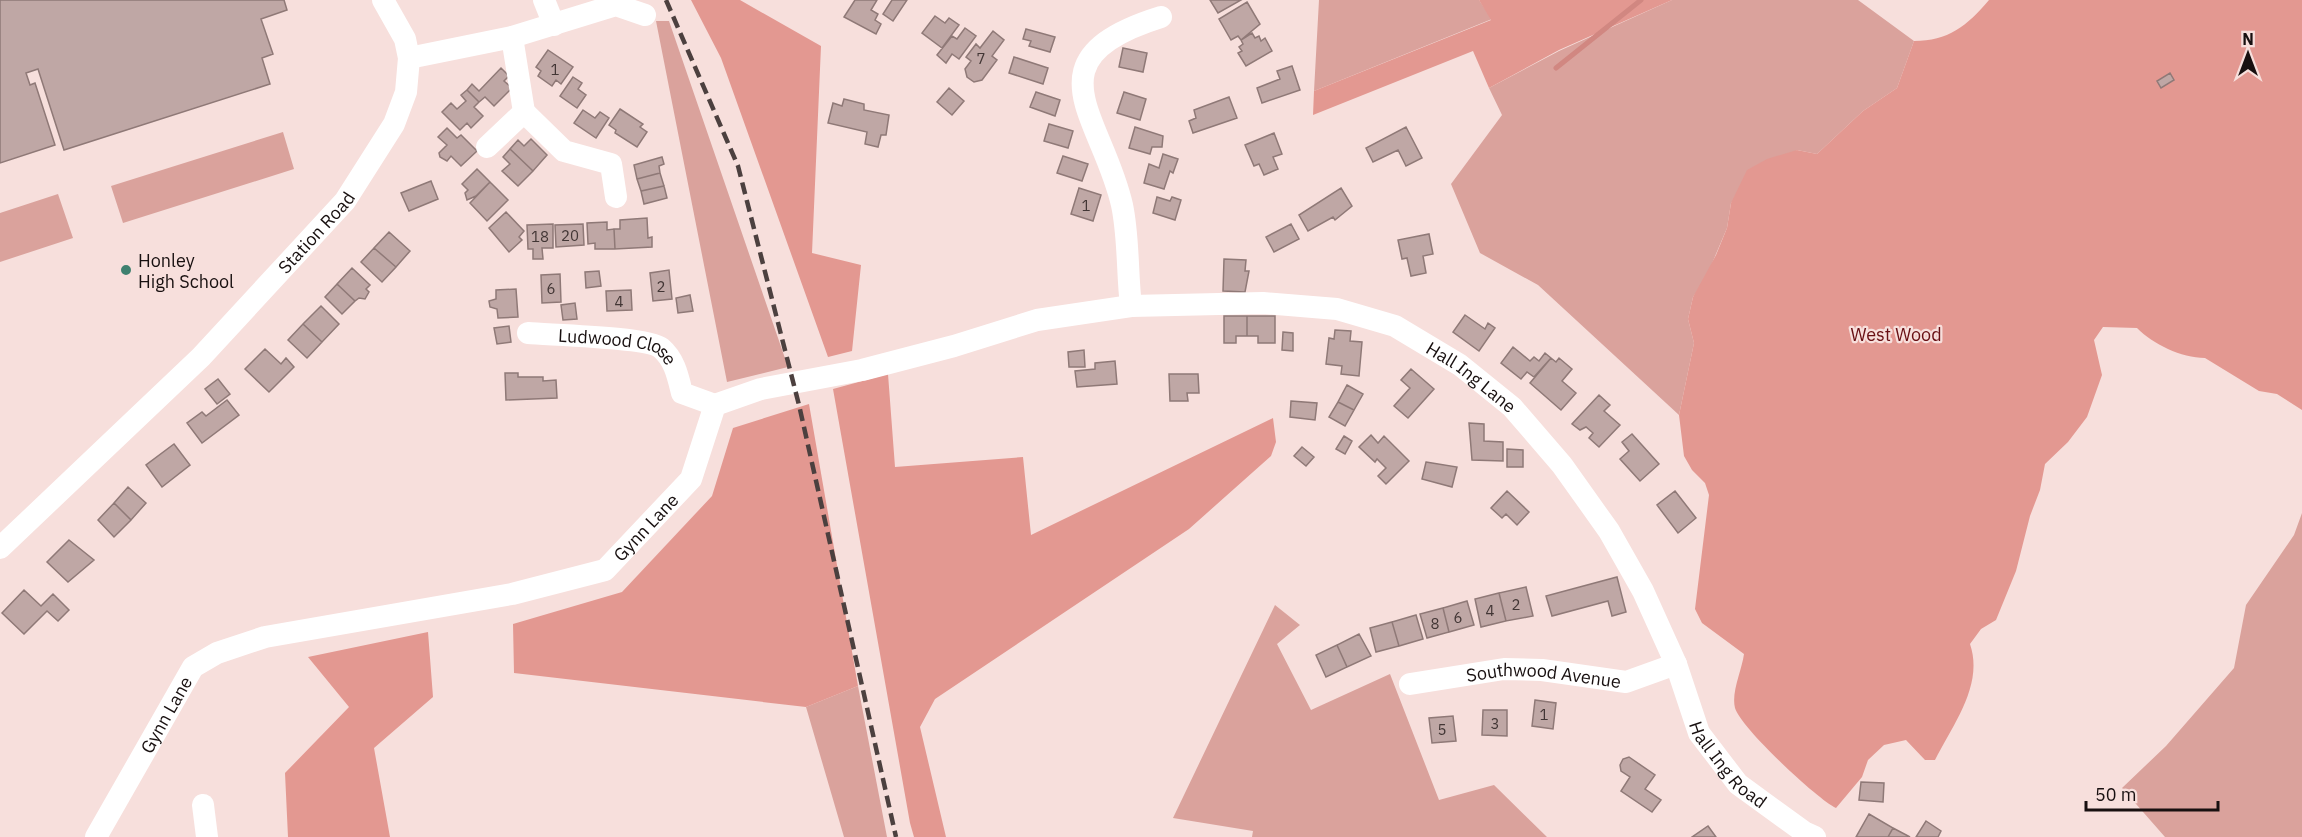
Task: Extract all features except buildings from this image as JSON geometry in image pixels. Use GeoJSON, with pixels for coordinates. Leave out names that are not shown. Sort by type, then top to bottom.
{"type":"FeatureCollection","features":[{"type":"Feature","properties":{"kind":"street"},"geometry":{"type":"LineString","coordinates":[[382,0],[405,39],[409,58],[512,37],[616,5],[645,15]]}},
{"type":"Feature","properties":{"kind":"street"},"geometry":{"type":"LineString","coordinates":[[544,0],[554,25]]}},
{"type":"Feature","properties":{"kind":"street"},"geometry":{"type":"LineString","coordinates":[[715,405],[761,388],[862,370],[954,346],[1037,320],[1131,306],[1122,206],[1082,94],[1088,57],[1129,27],[1161,17]]}},
{"type":"Feature","properties":{"kind":"street"},"geometry":{"type":"LineString","coordinates":[[512,37],[524,112],[564,151],[611,164],[616,197]]}},
{"type":"Feature","properties":{"kind":"street","name":"Station Road"},"geometry":{"type":"LineString","coordinates":[[0,548],[201,357],[345,201],[394,124],[406,92],[409,58]]}},
{"type":"Feature","properties":{"kind":"street"},"geometry":{"type":"LineString","coordinates":[[487,147],[524,112]]}},
{"type":"Feature","properties":{"kind":"street","name":"Hall Ing Lane"},"geometry":{"type":"LineString","coordinates":[[1131,306],[1263,303],[1337,309],[1395,326],[1460,365],[1512,407],[1562,465],[1609,531],[1643,591],[1676,664]]}},
{"type":"Feature","properties":{"kind":"street","name":"Ludwood Close"},"geometry":{"type":"LineString","coordinates":[[528,333],[628,341],[659,346],[673,360],[682,393],[715,405]]}},
{"type":"Feature","properties":{"kind":"street","name":"Gynn Lane"},"geometry":{"type":"LineString","coordinates":[[96,837],[193,667],[217,653],[265,637],[512,594],[605,570],[691,479],[715,405]]}},
{"type":"Feature","properties":{"kind":"street","name":"Southwood Avenue"},"geometry":{"type":"LineString","coordinates":[[1410,684],[1504,669],[1542,670],[1626,682],[1676,664]]}},
{"type":"Feature","properties":{"kind":"street","name":"Hall Ing Road"},"geometry":{"type":"LineString","coordinates":[[1676,664],[1699,733],[1738,784],[1804,832],[1815,837]]}},
{"type":"Feature","properties":{"kind":"street"},"geometry":{"type":"LineString","coordinates":[[203,805],[207,837]]}},
{"type":"Feature","properties":{"kind":"shaded area"},"geometry":{"type":"Polygon","coordinates":[[[1319,0],[1479,0],[1492,19],[1314,91],[1319,0]]]}},
{"type":"Feature","properties":{"kind":"shaded area"},"geometry":{"type":"Polygon","coordinates":[[[1672,0],[1858,0],[1914,41],[1897,88],[1863,111],[1817,154],[1797,150],[1731,203],[1727,228],[1705,280],[1693,297],[1688,319],[1694,343],[1679,415],[1538,285],[1480,253],[1451,184],[1502,115],[1489,88],[1559,51],[1672,0]]]}},
{"type":"Feature","properties":{"kind":"shaded area"},"geometry":{"type":"Polygon","coordinates":[[[656,21],[669,21],[788,367],[727,382],[656,21]]]}},
{"type":"Feature","properties":{"kind":"shaded area"},"geometry":{"type":"Polygon","coordinates":[[[283,132],[294,169],[123,223],[111,186],[283,132]]]}},
{"type":"Feature","properties":{"kind":"shaded area"},"geometry":{"type":"Polygon","coordinates":[[[58,194],[73,238],[0,262],[0,213],[58,194]]]}},
{"type":"Feature","properties":{"kind":"shaded area"},"geometry":{"type":"Polygon","coordinates":[[[2302,513],[2302,837],[2165,837],[2122,788],[2166,746],[2234,668],[2246,605],[2294,535],[2302,513]]]}},
{"type":"Feature","properties":{"kind":"shaded area"},"geometry":{"type":"Polygon","coordinates":[[[1275,605],[1300,625],[1277,644],[1311,710],[1390,674],[1439,800],[1494,785],[1547,837],[1252,837],[1253,831],[1173,818],[1275,605]]]}},
{"type":"Feature","properties":{"kind":"shaded area"},"geometry":{"type":"Polygon","coordinates":[[[858,686],[887,837],[844,837],[806,707],[858,686]]]}},
{"type":"Feature","properties":{"kind":"green space"},"geometry":{"type":"Polygon","coordinates":[[[691,0],[740,0],[821,46],[812,253],[861,265],[852,351],[828,357],[721,58],[691,0]]]}},
{"type":"Feature","properties":{"kind":"green space"},"geometry":{"type":"Polygon","coordinates":[[[1479,0],[1672,0],[1559,50],[1489,88],[1473,51],[1313,115],[1314,91],[1491,20],[1479,0]]]}},
{"type":"Feature","properties":{"kind":"green space","name":"West Wood"},"geometry":{"type":"Polygon","coordinates":[[[1989,0],[2302,0],[2302,410],[2277,394],[2259,391],[2205,358],[2186,356],[2168,349],[2137,328],[2103,327],[2094,340],[2102,375],[2087,417],[2068,442],[2045,464],[2040,490],[2030,516],[2016,571],[1996,620],[1981,629],[1970,644],[1973,674],[1970,689],[1958,718],[1935,760],[1925,760],[1906,740],[1884,745],[1868,760],[1862,777],[1836,808],[1826,802],[1781,762],[1740,718],[1735,708],[1734,695],[1744,654],[1702,623],[1695,609],[1709,495],[1705,483],[1692,470],[1684,456],[1679,415],[1694,343],[1688,319],[1693,297],[1716,255],[1727,228],[1731,203],[1747,170],[1767,159],[1797,150],[1817,154],[1863,111],[1897,88],[1914,41],[1947,35],[1965,24],[1989,0]]]}},
{"type":"Feature","properties":{"kind":"green space"},"geometry":{"type":"Polygon","coordinates":[[[888,374],[895,467],[1023,457],[1031,535],[1273,418],[1276,442],[1271,456],[1189,529],[935,699],[920,727],[946,837],[914,837],[910,823],[833,389],[888,374]]]}},
{"type":"Feature","properties":{"kind":"green space"},"geometry":{"type":"Polygon","coordinates":[[[809,404],[858,686],[806,707],[514,673],[513,624],[622,592],[712,496],[733,428],[809,404]]]}},
{"type":"Feature","properties":{"kind":"green space"},"geometry":{"type":"Polygon","coordinates":[[[428,632],[433,697],[374,748],[390,837],[288,837],[285,773],[349,707],[308,657],[428,632]]]}},
{"type":"Feature","properties":{"kind":"waterway"},"geometry":{"type":"LineString","coordinates":[[1556,68],[1641,0]]}},
{"type":"Feature","properties":{"kind":"railway"},"geometry":{"type":"LineString","coordinates":[[666,0],[738,166],[799,405],[896,837]]}},
{"type":"Feature","properties":{"kind":"place","name":"Honley High School"},"geometry":{"type":"Point","coordinates":[126,270]}}]}
